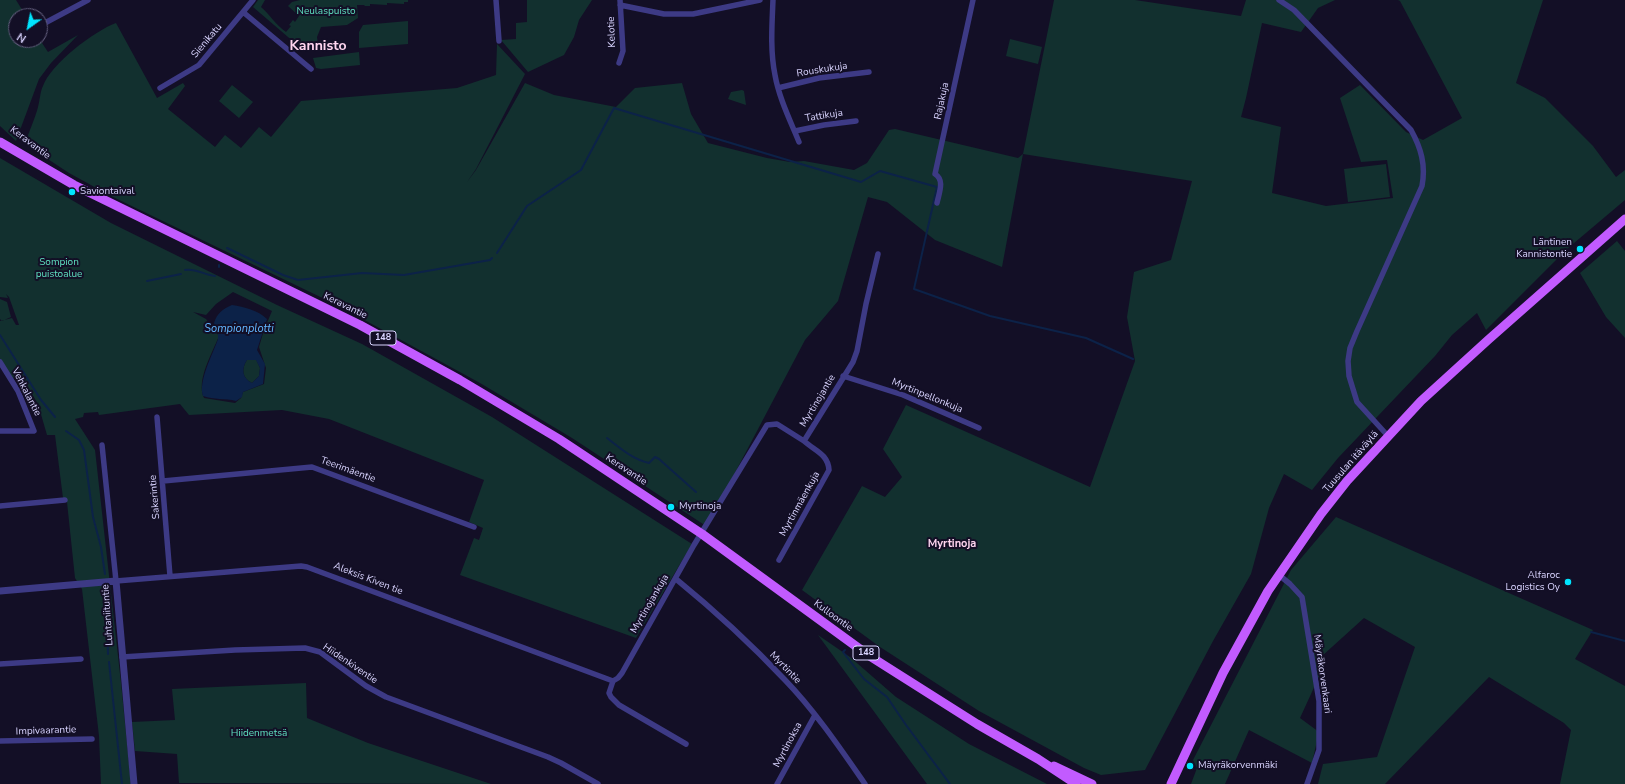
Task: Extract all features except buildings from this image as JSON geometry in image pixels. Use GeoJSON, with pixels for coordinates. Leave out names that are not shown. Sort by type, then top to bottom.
{"type":"FeatureCollection","features":[{"type":"Feature","properties":{"kind":"main road","name":"Keravantie"},"geometry":{"type":"LineString","coordinates":[[0,134],[47,170]]}},
{"type":"Feature","properties":{"kind":"main road","name":"Keravantie"},"geometry":{"type":"LineString","coordinates":[[0,142],[74,185],[360,325],[460,380],[559,439],[702,534]]}},
{"type":"Feature","properties":{"kind":"main road","name":"Tuusulan itäväylä"},"geometry":{"type":"LineString","coordinates":[[1171,783],[1223,673],[1268,591],[1347,481],[1421,401],[1625,219]]}},
{"type":"Feature","properties":{"kind":"main road","name":"Kulloontie"},"geometry":{"type":"LineString","coordinates":[[702,534],[868,655],[977,724],[1038,759],[1076,784]]}},
{"type":"Feature","properties":{"kind":"main road","name":"Kulloontie"},"geometry":{"type":"LineString","coordinates":[[1038,759],[1092,784]]}},
{"type":"Feature","properties":{"kind":"street"},"geometry":{"type":"LineString","coordinates":[[48,21],[88,0]]}},
{"type":"Feature","properties":{"kind":"street","name":"Sienikatu"},"geometry":{"type":"LineString","coordinates":[[160,88],[199,65],[253,0]]}},
{"type":"Feature","properties":{"kind":"street"},"geometry":{"type":"LineString","coordinates":[[496,0],[499,42]]}},
{"type":"Feature","properties":{"kind":"street"},"geometry":{"type":"LineString","coordinates":[[620,2],[664,14],[693,14],[760,0]]}},
{"type":"Feature","properties":{"kind":"street"},"geometry":{"type":"LineString","coordinates":[[773,0],[773,65],[778,88],[800,142]]}},
{"type":"Feature","properties":{"kind":"street","name":"Rajakuja"},"geometry":{"type":"LineString","coordinates":[[937,203],[941,181],[939,176],[935,174],[973,0]]}},
{"type":"Feature","properties":{"kind":"street"},"geometry":{"type":"LineString","coordinates":[[1279,0],[1294,10],[1412,130],[1420,145],[1424,175],[1422,186],[1357,331],[1350,348],[1348,361],[1349,376],[1357,402],[1388,436]]}},
{"type":"Feature","properties":{"kind":"street","name":"Kelotie"},"geometry":{"type":"LineString","coordinates":[[619,63],[623,51],[620,2]]}},
{"type":"Feature","properties":{"kind":"street"},"geometry":{"type":"LineString","coordinates":[[243,12],[311,69]]}},
{"type":"Feature","properties":{"kind":"street","name":"Rouskukuja"},"geometry":{"type":"LineString","coordinates":[[778,88],[819,78],[869,72]]}},
{"type":"Feature","properties":{"kind":"street","name":"Tattikuja"},"geometry":{"type":"LineString","coordinates":[[795,131],[856,120]]}},
{"type":"Feature","properties":{"kind":"street","name":"Myrtinojantie"},"geometry":{"type":"LineString","coordinates":[[702,534],[767,425],[777,424],[804,441],[853,362],[857,351],[878,254]]}},
{"type":"Feature","properties":{"kind":"street","name":"Vehkalantie"},"geometry":{"type":"LineString","coordinates":[[0,362],[19,393],[34,431],[0,431]]}},
{"type":"Feature","properties":{"kind":"street","name":"Myrtinpellonkuja"},"geometry":{"type":"LineString","coordinates":[[843,376],[903,395],[980,428]]}},
{"type":"Feature","properties":{"kind":"street","name":"Sakerintie"},"geometry":{"type":"LineString","coordinates":[[157,417],[170,576]]}},
{"type":"Feature","properties":{"kind":"street","name":"Myrtinmäenkuja"},"geometry":{"type":"LineString","coordinates":[[780,560],[829,470],[828,461],[804,441]]}},
{"type":"Feature","properties":{"kind":"street","name":"Luhtaniituntie"},"geometry":{"type":"LineString","coordinates":[[102,445],[134,784]]}},
{"type":"Feature","properties":{"kind":"street","name":"Teerimäentie"},"geometry":{"type":"LineString","coordinates":[[163,481],[312,467],[474,527]]}},
{"type":"Feature","properties":{"kind":"street"},"geometry":{"type":"LineString","coordinates":[[0,506],[65,500]]}},
{"type":"Feature","properties":{"kind":"street","name":"Myrtinojankuja"},"geometry":{"type":"LineString","coordinates":[[613,681],[622,673],[659,606],[702,534]]}},
{"type":"Feature","properties":{"kind":"street","name":"Aleksis Kiven tie"},"geometry":{"type":"LineString","coordinates":[[0,591],[170,576],[307,567],[613,681]]}},
{"type":"Feature","properties":{"kind":"street","name":"Mäyräkorvenkaari"},"geometry":{"type":"LineString","coordinates":[[1279,576],[1290,584],[1302,597],[1319,701],[1319,750],[1307,784]]}},
{"type":"Feature","properties":{"kind":"street","name":"Myrtintie"},"geometry":{"type":"LineString","coordinates":[[676,579],[706,605],[786,681],[815,715],[865,784]]}},
{"type":"Feature","properties":{"kind":"street","name":"Hiidenkiventie"},"geometry":{"type":"LineString","coordinates":[[122,656],[292,647],[305,648],[320,652],[377,693],[548,757],[562,763],[598,784]]}},
{"type":"Feature","properties":{"kind":"street"},"geometry":{"type":"LineString","coordinates":[[0,664],[81,659]]}},
{"type":"Feature","properties":{"kind":"street"},"geometry":{"type":"LineString","coordinates":[[613,681],[609,692],[611,697],[619,704],[686,744]]}},
{"type":"Feature","properties":{"kind":"street","name":"Myrtinoksa"},"geometry":{"type":"LineString","coordinates":[[777,784],[815,715]]}},
{"type":"Feature","properties":{"kind":"street","name":"Impivaarantie"},"geometry":{"type":"LineString","coordinates":[[0,742],[92,739]]}},
{"type":"Feature","properties":{"kind":"green space"},"geometry":{"type":"Polygon","coordinates":[[[0,0],[16,0],[21,8],[8,8],[8,48],[45,48],[48,52],[78,35],[51,63],[39,79],[16,141],[0,126],[0,0]]]}},
{"type":"Feature","properties":{"kind":"green space","name":"Neulaspuisto"},"geometry":{"type":"Polygon","coordinates":[[[258,0],[265,0],[261,7],[286,32],[291,26],[289,25],[293,20],[295,22],[299,16],[288,6],[292,2],[300,0],[408,0],[408,2],[404,2],[404,4],[387,3],[387,5],[370,4],[370,6],[357,5],[358,18],[347,25],[321,27],[317,37],[319,51],[306,50],[295,43],[253,7],[258,0]]]}},
{"type":"Feature","properties":{"kind":"green space"},"geometry":{"type":"Polygon","coordinates":[[[527,0],[592,0],[579,20],[574,37],[564,55],[528,72],[501,40],[516,39],[516,23],[527,22],[527,0]]]}},
{"type":"Feature","properties":{"kind":"green space"},"geometry":{"type":"Polygon","coordinates":[[[1054,0],[1135,0],[1241,16],[1246,0],[1335,0],[1318,8],[1301,32],[1262,23],[1241,117],[1281,127],[1272,193],[1326,206],[1393,198],[1387,160],[1361,162],[1340,98],[1360,85],[1406,132],[1423,140],[1462,118],[1400,1],[1398,0],[1543,0],[1516,83],[1545,98],[1593,146],[1616,177],[1625,170],[1625,200],[1567,249],[1486,330],[1477,313],[1452,335],[1435,356],[1338,458],[1312,490],[1284,474],[1269,508],[1251,574],[1213,641],[1145,770],[1101,775],[1084,768],[979,711],[880,647],[802,590],[862,486],[885,497],[902,477],[883,449],[906,405],[1090,487],[1135,361],[1127,317],[1134,272],[1171,260],[1192,181],[1023,154],[1054,0]]]}},
{"type":"Feature","properties":{"kind":"green space"},"geometry":{"type":"Polygon","coordinates":[[[408,21],[408,44],[359,48],[359,32],[363,25],[408,21]]]}},
{"type":"Feature","properties":{"kind":"green space"},"geometry":{"type":"Polygon","coordinates":[[[116,23],[157,98],[183,83],[185,86],[168,109],[215,147],[225,135],[241,148],[259,127],[271,137],[301,101],[457,88],[496,75],[497,44],[525,74],[476,169],[467,182],[476,170],[525,83],[554,95],[616,107],[635,88],[682,83],[691,114],[708,143],[767,158],[790,162],[804,161],[854,170],[867,163],[889,130],[895,129],[1018,158],[1023,154],[1002,267],[935,240],[887,202],[868,197],[838,301],[805,340],[709,522],[703,524],[572,438],[480,383],[337,305],[111,196],[69,173],[25,144],[37,112],[42,88],[48,77],[74,49],[96,33],[116,23]]]}},
{"type":"Feature","properties":{"kind":"green space"},"geometry":{"type":"Polygon","coordinates":[[[1010,39],[1042,47],[1038,64],[1006,56],[1010,39]]]}},
{"type":"Feature","properties":{"kind":"green space"},"geometry":{"type":"Polygon","coordinates":[[[359,52],[360,65],[321,69],[316,68],[313,58],[359,52]]]}},
{"type":"Feature","properties":{"kind":"green space"},"geometry":{"type":"Polygon","coordinates":[[[232,85],[253,102],[239,118],[219,101],[232,85]]]}},
{"type":"Feature","properties":{"kind":"green space"},"geometry":{"type":"Polygon","coordinates":[[[744,91],[746,105],[728,99],[731,92],[744,91]]]}},
{"type":"Feature","properties":{"kind":"green space","name":"Sompion puistoalue"},"geometry":{"type":"Polygon","coordinates":[[[0,158],[111,223],[277,305],[362,344],[492,417],[692,544],[636,638],[460,575],[474,538],[479,540],[483,528],[469,522],[484,480],[329,419],[282,410],[189,415],[180,404],[99,415],[98,412],[84,413],[83,417],[75,419],[95,450],[131,784],[101,784],[99,736],[82,589],[75,578],[67,502],[63,498],[55,435],[47,435],[38,404],[20,375],[12,379],[0,359],[0,321],[12,318],[16,325],[19,325],[9,297],[6,294],[8,298],[0,297],[0,158]],[[233,292],[216,304],[206,315],[193,312],[206,319],[219,336],[203,375],[202,391],[204,398],[235,403],[241,398],[243,392],[264,384],[266,368],[259,347],[272,311],[233,292]]]}},
{"type":"Feature","properties":{"kind":"green space"},"geometry":{"type":"Polygon","coordinates":[[[1386,164],[1390,197],[1348,202],[1344,169],[1386,164]]]}},
{"type":"Feature","properties":{"kind":"green space"},"geometry":{"type":"Polygon","coordinates":[[[1617,241],[1625,251],[1625,338],[1606,317],[1580,273],[1617,241]]]}},
{"type":"Feature","properties":{"kind":"green space"},"geometry":{"type":"Polygon","coordinates":[[[0,299],[7,302],[11,317],[2,321],[0,319],[0,299]]]}},
{"type":"Feature","properties":{"kind":"green space"},"geometry":{"type":"Polygon","coordinates":[[[256,359],[260,368],[259,376],[252,383],[246,379],[243,370],[247,360],[256,359]]]}},
{"type":"Feature","properties":{"kind":"green space"},"geometry":{"type":"Polygon","coordinates":[[[1336,517],[1593,630],[1575,659],[1625,686],[1625,784],[1560,784],[1571,730],[1564,723],[1489,677],[1385,784],[1318,784],[1323,764],[1377,757],[1415,647],[1364,618],[1322,656],[1322,670],[1300,718],[1319,732],[1312,763],[1249,730],[1225,784],[1191,784],[1197,768],[1193,760],[1291,570],[1336,517]]]}},
{"type":"Feature","properties":{"kind":"green space"},"geometry":{"type":"Polygon","coordinates":[[[818,635],[850,657],[896,697],[969,744],[1047,784],[927,784],[818,635]]]}},
{"type":"Feature","properties":{"kind":"green space","name":"Hiidenmetsä"},"geometry":{"type":"Polygon","coordinates":[[[306,683],[307,718],[368,743],[491,784],[179,783],[177,754],[135,751],[132,722],[175,720],[172,689],[306,683]]]}},
{"type":"Feature","properties":{"kind":"water","name":"Sompionplotti"},"geometry":{"type":"Polygon","coordinates":[[[232,305],[251,309],[267,319],[257,350],[265,364],[263,384],[243,392],[242,397],[236,401],[203,396],[202,390],[204,375],[218,339],[218,334],[214,323],[215,320],[223,310],[232,305]],[[247,360],[243,370],[246,379],[252,383],[259,376],[260,368],[256,360],[247,360]]]}},
{"type":"Feature","properties":{"kind":"waterway"},"geometry":{"type":"LineString","coordinates":[[497,253],[527,206],[581,170],[614,108],[861,182],[880,171],[937,187],[914,289],[990,316],[1086,338],[1133,359]]}},
{"type":"Feature","properties":{"kind":"waterway"},"geometry":{"type":"LineString","coordinates":[[227,248],[283,275],[298,280],[362,273],[404,275],[490,260],[492,258]]}},
{"type":"Feature","properties":{"kind":"waterway"},"geometry":{"type":"LineString","coordinates":[[185,270],[192,270],[215,276]]}},
{"type":"Feature","properties":{"kind":"waterway"},"geometry":{"type":"LineString","coordinates":[[147,281],[181,274]]}},
{"type":"Feature","properties":{"kind":"waterway"},"geometry":{"type":"LineString","coordinates":[[0,335],[41,400],[55,417]]}},
{"type":"Feature","properties":{"kind":"waterway"},"geometry":{"type":"LineString","coordinates":[[66,431],[79,440],[84,450],[93,517],[101,547],[105,574]]}},
{"type":"Feature","properties":{"kind":"waterway"},"geometry":{"type":"LineString","coordinates":[[607,438],[626,453],[637,459],[649,463],[655,457],[659,459],[696,492]]}},
{"type":"Feature","properties":{"kind":"waterway"},"geometry":{"type":"LineString","coordinates":[[106,587],[108,654]]}},
{"type":"Feature","properties":{"kind":"waterway"},"geometry":{"type":"LineString","coordinates":[[1591,632],[1625,641]]}},
{"type":"Feature","properties":{"kind":"waterway"},"geometry":{"type":"LineString","coordinates":[[845,650],[843,652],[864,679],[887,697],[950,784]]}},
{"type":"Feature","properties":{"kind":"waterway"},"geometry":{"type":"LineString","coordinates":[[109,662],[122,784]]}},
{"type":"Feature","properties":{"kind":"place","name":"Saviontaival"},"geometry":{"type":"Point","coordinates":[72,192]}},
{"type":"Feature","properties":{"kind":"place","name":"Läntinen Kannistontie"},"geometry":{"type":"Point","coordinates":[1580,249]}},
{"type":"Feature","properties":{"kind":"place","name":"Myrtinoja"},"geometry":{"type":"Point","coordinates":[671,507]}},
{"type":"Feature","properties":{"kind":"place","name":"Alfaroc Logistics Oy"},"geometry":{"type":"Point","coordinates":[1568,582]}},
{"type":"Feature","properties":{"kind":"place","name":"Mäyräkorvenmäki"},"geometry":{"type":"Point","coordinates":[1190,766]}},
{"type":"Feature","properties":{"kind":"district","name":"Kannisto"},"geometry":{"type":"Point","coordinates":[318,47]}},
{"type":"Feature","properties":{"kind":"district","name":"Myrtinoja"},"geometry":{"type":"Point","coordinates":[952,544]}}]}
